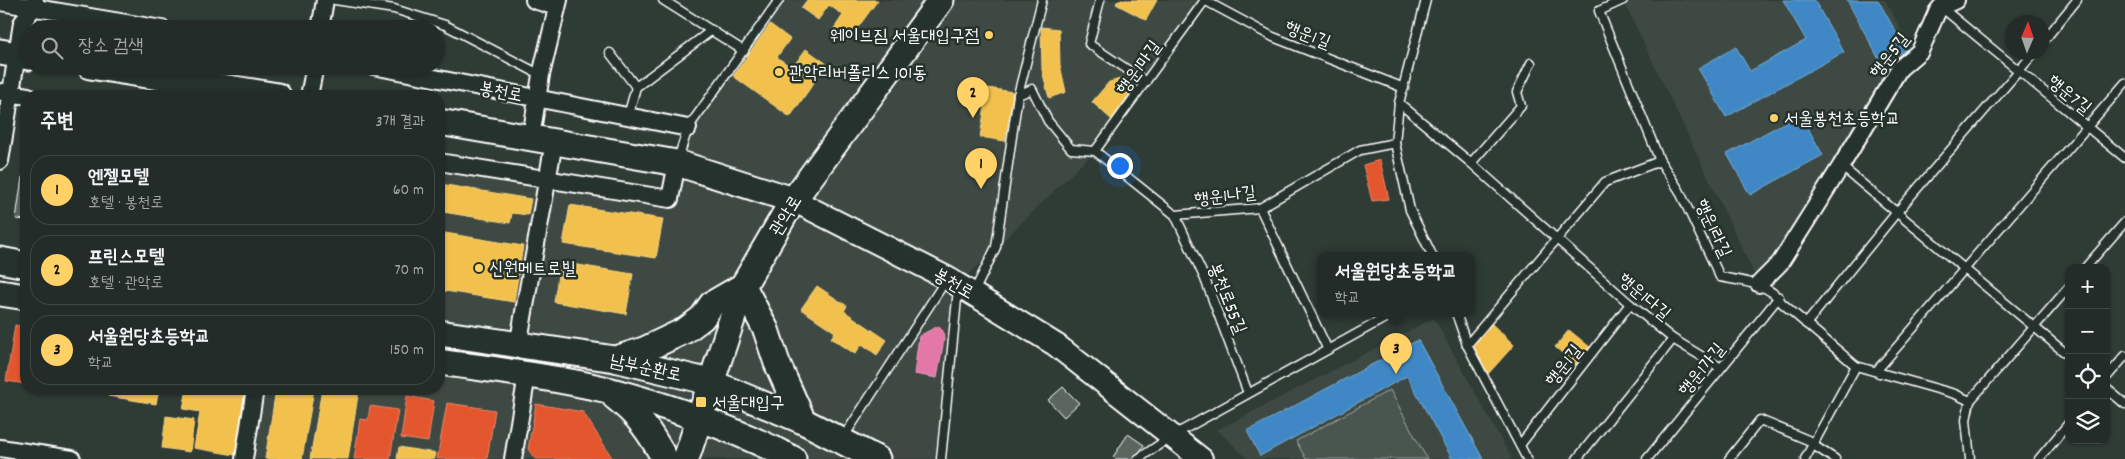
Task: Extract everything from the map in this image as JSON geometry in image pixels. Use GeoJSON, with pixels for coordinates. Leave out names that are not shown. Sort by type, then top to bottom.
{"type":"FeatureCollection","features":[{"type":"Feature","properties":{"kind":"main road","name":"관악로"},"geometry":{"type":"LineString","coordinates":[[686,459],[743,286],[793,200],[940,0]]}},
{"type":"Feature","properties":{"kind":"main road"},"geometry":{"type":"LineString","coordinates":[[146,75],[240,90]]}},
{"type":"Feature","properties":{"kind":"main road","name":"봉천로"},"geometry":{"type":"LineString","coordinates":[[445,123],[677,163],[793,200],[960,285],[1056,345],[1200,459]]}},
{"type":"Feature","properties":{"kind":"main road"},"geometry":{"type":"LineString","coordinates":[[0,260],[20,264]]}},
{"type":"Feature","properties":{"kind":"main road"},"geometry":{"type":"LineString","coordinates":[[615,359],[644,350],[686,330],[702,318],[712,304],[743,286],[766,330],[777,363],[804,421]]}},
{"type":"Feature","properties":{"kind":"main road"},"geometry":{"type":"LineString","coordinates":[[0,293],[20,296]]}},
{"type":"Feature","properties":{"kind":"main road","name":"남부순환로"},"geometry":{"type":"LineString","coordinates":[[445,334],[615,359],[667,370],[710,382],[804,421],[877,459]]}},
{"type":"Feature","properties":{"kind":"main road","name":"남부순환로"},"geometry":{"type":"LineString","coordinates":[[445,363],[607,390],[698,420],[783,454]]}},
{"type":"Feature","properties":{"kind":"main road"},"geometry":{"type":"LineString","coordinates":[[607,390],[636,413],[665,459]]}},
{"type":"Feature","properties":{"kind":"main road"},"geometry":{"type":"LineString","coordinates":[[745,459],[783,454]]}},
{"type":"Feature","properties":{"kind":"street"},"geometry":{"type":"LineString","coordinates":[[322,20],[325,0]]}},
{"type":"Feature","properties":{"kind":"street"},"geometry":{"type":"LineString","coordinates":[[518,346],[547,180],[538,98],[541,75],[558,4],[534,0]]}},
{"type":"Feature","properties":{"kind":"street"},"geometry":{"type":"LineString","coordinates":[[0,2],[34,3],[118,20]]}},
{"type":"Feature","properties":{"kind":"street"},"geometry":{"type":"LineString","coordinates":[[24,20],[34,3]]}},
{"type":"Feature","properties":{"kind":"street","name":"행운5길"},"geometry":{"type":"LineString","coordinates":[[1759,284],[1780,263],[1899,69],[1920,52],[1937,12],[1949,4]]}},
{"type":"Feature","properties":{"kind":"street"},"geometry":{"type":"LineString","coordinates":[[0,162],[6,93],[20,32]]}},
{"type":"Feature","properties":{"kind":"street"},"geometry":{"type":"LineString","coordinates":[[310,90],[313,75]]}},
{"type":"Feature","properties":{"kind":"street","name":"봉천로"},"geometry":{"type":"LineString","coordinates":[[420,75],[688,128]]}},
{"type":"Feature","properties":{"kind":"street"},"geometry":{"type":"LineString","coordinates":[[6,93],[20,95]]}},
{"type":"Feature","properties":{"kind":"street"},"geometry":{"type":"LineString","coordinates":[[445,163],[670,199],[677,163]]}},
{"type":"Feature","properties":{"kind":"street"},"geometry":{"type":"LineString","coordinates":[[513,459],[527,376]]}},
{"type":"Feature","properties":{"kind":"street"},"geometry":{"type":"LineString","coordinates":[[244,459],[254,395]]}},
{"type":"Feature","properties":{"kind":"street"},"geometry":{"type":"LineString","coordinates":[[0,448],[72,459]]}},
{"type":"Feature","properties":{"kind":"lane"},"geometry":{"type":"LineString","coordinates":[[335,0],[394,9],[429,20]]}},
{"type":"Feature","properties":{"kind":"lane"},"geometry":{"type":"LineString","coordinates":[[663,0],[744,51]]}},
{"type":"Feature","properties":{"kind":"lane"},"geometry":{"type":"LineString","coordinates":[[677,163],[688,128],[780,0]]}},
{"type":"Feature","properties":{"kind":"lane"},"geometry":{"type":"LineString","coordinates":[[842,440],[960,285],[996,247],[1018,95],[1042,0]]}},
{"type":"Feature","properties":{"kind":"lane"},"geometry":{"type":"LineString","coordinates":[[1100,0],[1089,44],[1146,82]]}},
{"type":"Feature","properties":{"kind":"lane","name":"행운1마길"},"geometry":{"type":"LineString","coordinates":[[1096,151],[1204,0]]}},
{"type":"Feature","properties":{"kind":"lane","name":"행운1길"},"geometry":{"type":"LineString","coordinates":[[1204,0],[1273,37],[1404,88]]}},
{"type":"Feature","properties":{"kind":"lane"},"geometry":{"type":"LineString","coordinates":[[1426,0],[1399,102],[1394,143],[1410,210],[1431,252]]}},
{"type":"Feature","properties":{"kind":"lane","name":"행운1라길"},"geometry":{"type":"LineString","coordinates":[[1623,0],[1599,11],[1660,161],[1679,190],[1720,277],[1759,284],[1778,297],[1782,303],[1856,366],[1955,394],[1970,401]]}},
{"type":"Feature","properties":{"kind":"lane"},"geometry":{"type":"LineString","coordinates":[[2050,33],[2077,0]]}},
{"type":"Feature","properties":{"kind":"lane","name":"행운7길"},"geometry":{"type":"LineString","coordinates":[[1949,4],[2020,72],[2125,158]]}},
{"type":"Feature","properties":{"kind":"lane"},"geometry":{"type":"LineString","coordinates":[[445,25],[541,75]]}},
{"type":"Feature","properties":{"kind":"lane"},"geometry":{"type":"LineString","coordinates":[[628,116],[636,87],[712,30]]}},
{"type":"Feature","properties":{"kind":"lane"},"geometry":{"type":"LineString","coordinates":[[610,53],[636,87]]}},
{"type":"Feature","properties":{"kind":"lane"},"geometry":{"type":"LineString","coordinates":[[1806,324],[1897,212],[2029,60]]}},
{"type":"Feature","properties":{"kind":"lane"},"geometry":{"type":"LineString","coordinates":[[1472,163],[1521,106],[1517,92],[1531,63]]}},
{"type":"Feature","properties":{"kind":"lane","name":"행운7길"},"geometry":{"type":"LineString","coordinates":[[2087,127],[2125,83]]}},
{"type":"Feature","properties":{"kind":"lane"},"geometry":{"type":"LineString","coordinates":[[1018,95],[1032,90],[1048,121],[1071,149],[1096,151]]}},
{"type":"Feature","properties":{"kind":"lane","name":"행운1다길"},"geometry":{"type":"LineString","coordinates":[[1399,102],[1472,163],[1630,304],[1673,339],[1721,368]]}},
{"type":"Feature","properties":{"kind":"lane"},"geometry":{"type":"LineString","coordinates":[[1879,374],[1878,369],[2087,127]]}},
{"type":"Feature","properties":{"kind":"lane","name":"행운1나길"},"geometry":{"type":"LineString","coordinates":[[1096,151],[1176,215],[1260,208],[1360,150],[1394,143]]}},
{"type":"Feature","properties":{"kind":"lane"},"geometry":{"type":"LineString","coordinates":[[1467,344],[1556,237],[1605,182],[1660,161]]}},
{"type":"Feature","properties":{"kind":"lane"},"geometry":{"type":"LineString","coordinates":[[1841,166],[2067,354]]}},
{"type":"Feature","properties":{"kind":"lane"},"geometry":{"type":"LineString","coordinates":[[1260,208],[1327,348]]}},
{"type":"Feature","properties":{"kind":"lane","name":"봉천로55길"},"geometry":{"type":"LineString","coordinates":[[1176,215],[1205,280],[1248,393]]}},
{"type":"Feature","properties":{"kind":"lane"},"geometry":{"type":"LineString","coordinates":[[2088,264],[2125,222]]}},
{"type":"Feature","properties":{"kind":"lane"},"geometry":{"type":"LineString","coordinates":[[942,459],[960,285]]}},
{"type":"Feature","properties":{"kind":"lane"},"geometry":{"type":"LineString","coordinates":[[1970,459],[1966,420],[1970,401],[2065,292]]}},
{"type":"Feature","properties":{"kind":"lane","name":"행운1가길"},"geometry":{"type":"LineString","coordinates":[[1647,459],[1778,297]]}},
{"type":"Feature","properties":{"kind":"lane","name":"행운1길"},"geometry":{"type":"LineString","coordinates":[[1520,445],[1630,304]]}},
{"type":"Feature","properties":{"kind":"lane"},"geometry":{"type":"LineString","coordinates":[[1138,459],[1172,436],[1327,348],[1386,317]]}},
{"type":"Feature","properties":{"kind":"lane"},"geometry":{"type":"LineString","coordinates":[[1457,317],[1467,344],[1527,459]]}},
{"type":"Feature","properties":{"kind":"lane"},"geometry":{"type":"LineString","coordinates":[[1578,459],[1673,339]]}},
{"type":"Feature","properties":{"kind":"lane"},"geometry":{"type":"LineString","coordinates":[[2110,373],[2125,356]]}},
{"type":"Feature","properties":{"kind":"lane"},"geometry":{"type":"LineString","coordinates":[[1805,459],[1856,366]]}},
{"type":"Feature","properties":{"kind":"lane"},"geometry":{"type":"LineString","coordinates":[[2110,391],[2125,404]]}},
{"type":"Feature","properties":{"kind":"lane"},"geometry":{"type":"LineString","coordinates":[[1729,459],[1760,420],[1814,444],[1835,459]]}},
{"type":"Feature","properties":{"kind":"lane"},"geometry":{"type":"LineString","coordinates":[[2039,459],[2065,428]]}},
{"type":"Feature","properties":{"kind":"shaded area"},"geometry":{"type":"Polygon","coordinates":[[[786,0],[1205,0],[1095,151],[958,285],[941,459],[244,459],[254,395],[445,395],[445,163],[670,199],[688,128],[744,51],[786,0]]]}},
{"type":"Feature","properties":{"kind":"shaded area","name":"서울봉천초등학교"},"geometry":{"type":"Polygon","coordinates":[[[1623,0],[1885,0],[1911,47],[1899,69],[1759,284],[1623,0]]]}},
{"type":"Feature","properties":{"kind":"shaded area"},"geometry":{"type":"Polygon","coordinates":[[[1434,318],[1512,459],[1248,459],[1217,430],[1434,318]]]}},
{"type":"Feature","properties":{"kind":"shaded area"},"geometry":{"type":"Polygon","coordinates":[[[1390,390],[1427,459],[1306,459],[1296,441],[1390,390]]]}},
{"type":"Feature","properties":{"kind":"building: 주거"},"geometry":{"type":"Polygon","coordinates":[[[807,0],[878,0],[848,41],[833,30],[843,15],[829,5],[818,20],[801,8],[807,0]]]}},
{"type":"Feature","properties":{"kind":"building: 주거"},"geometry":{"type":"Polygon","coordinates":[[[1118,0],[1157,0],[1146,20],[1116,4],[1118,0]]]}},
{"type":"Feature","properties":{"kind":"building: 주거","name":"관악리버폴리스 101동"},"geometry":{"type":"Polygon","coordinates":[[[770,24],[790,39],[777,57],[792,68],[806,49],[827,64],[790,117],[733,76],[770,24]]]}},
{"type":"Feature","properties":{"kind":"building: 주거"},"geometry":{"type":"Polygon","coordinates":[[[1041,27],[1059,29],[1060,65],[1066,92],[1049,98],[1042,70],[1041,27]]]}},
{"type":"Feature","properties":{"kind":"building: 주거"},"geometry":{"type":"Polygon","coordinates":[[[1128,77],[1137,83],[1112,120],[1092,102],[1109,82],[1128,77]]]}},
{"type":"Feature","properties":{"kind":"building: 주거"},"geometry":{"type":"Polygon","coordinates":[[[988,88],[1013,92],[1005,141],[980,137],[988,88]]]}},
{"type":"Feature","properties":{"kind":"building: 주거"},"geometry":{"type":"Polygon","coordinates":[[[445,185],[531,199],[528,215],[512,213],[510,223],[445,212],[445,185]]]}},
{"type":"Feature","properties":{"kind":"building: 주거"},"geometry":{"type":"Polygon","coordinates":[[[570,205],[663,219],[656,258],[563,244],[570,205]]]}},
{"type":"Feature","properties":{"kind":"building: 주거","name":"신원메트로빌"},"geometry":{"type":"Polygon","coordinates":[[[445,233],[523,246],[514,302],[445,291],[445,233]]]}},
{"type":"Feature","properties":{"kind":"building: 주거"},"geometry":{"type":"Polygon","coordinates":[[[560,262],[633,274],[626,314],[554,302],[560,262]]]}},
{"type":"Feature","properties":{"kind":"building: 주거"},"geometry":{"type":"Polygon","coordinates":[[[817,286],[847,306],[844,311],[887,340],[877,355],[862,344],[855,354],[831,338],[835,332],[801,309],[817,286]]]}},
{"type":"Feature","properties":{"kind":"building: 주거"},"geometry":{"type":"Polygon","coordinates":[[[1491,323],[1514,345],[1488,374],[1472,346],[1491,323]]]}},
{"type":"Feature","properties":{"kind":"building: 주거"},"geometry":{"type":"Polygon","coordinates":[[[1569,330],[1591,348],[1576,365],[1555,347],[1569,330]]]}},
{"type":"Feature","properties":{"kind":"building: 주거"},"geometry":{"type":"Polygon","coordinates":[[[108,395],[158,395],[156,404],[108,395]]]}},
{"type":"Feature","properties":{"kind":"building: 주거"},"geometry":{"type":"Polygon","coordinates":[[[186,395],[245,395],[235,455],[194,448],[200,412],[183,409],[186,395]]]}},
{"type":"Feature","properties":{"kind":"building: 주거"},"geometry":{"type":"Polygon","coordinates":[[[275,395],[313,395],[302,459],[265,459],[275,395]]]}},
{"type":"Feature","properties":{"kind":"building: 주거"},"geometry":{"type":"Polygon","coordinates":[[[321,395],[358,395],[348,459],[310,459],[321,395]]]}},
{"type":"Feature","properties":{"kind":"building: 주거"},"geometry":{"type":"Polygon","coordinates":[[[166,416],[194,420],[190,452],[162,448],[166,416]]]}},
{"type":"Feature","properties":{"kind":"building: 주거"},"geometry":{"type":"Polygon","coordinates":[[[399,447],[435,453],[434,459],[397,459],[399,447]]]}},
{"type":"Feature","properties":{"kind":"building: 상업"},"geometry":{"type":"Polygon","coordinates":[[[1380,160],[1389,199],[1372,201],[1363,165],[1380,160]]]}},
{"type":"Feature","properties":{"kind":"building: 상업"},"geometry":{"type":"Polygon","coordinates":[[[15,325],[20,326],[20,383],[6,381],[15,325]]]}},
{"type":"Feature","properties":{"kind":"building: 상업"},"geometry":{"type":"Polygon","coordinates":[[[407,396],[434,401],[428,442],[401,438],[407,396]]]}},
{"type":"Feature","properties":{"kind":"building: 상업"},"geometry":{"type":"Polygon","coordinates":[[[447,403],[495,410],[487,459],[437,459],[447,403]]]}},
{"type":"Feature","properties":{"kind":"building: 상업"},"geometry":{"type":"Polygon","coordinates":[[[536,404],[583,412],[613,459],[535,459],[528,449],[536,404]]]}},
{"type":"Feature","properties":{"kind":"building: 상업"},"geometry":{"type":"Polygon","coordinates":[[[370,406],[398,410],[390,459],[354,459],[360,419],[368,420],[370,406]]]}},
{"type":"Feature","properties":{"kind":"building: 학교"},"geometry":{"type":"Polygon","coordinates":[[[1783,0],[1814,0],[1844,52],[1726,117],[1698,68],[1736,47],[1750,71],[1806,40],[1783,0]]]}},
{"type":"Feature","properties":{"kind":"building: 학교"},"geometry":{"type":"Polygon","coordinates":[[[1847,0],[1878,0],[1906,50],[1881,63],[1847,0]]]}},
{"type":"Feature","properties":{"kind":"building: 학교"},"geometry":{"type":"Polygon","coordinates":[[[1800,114],[1823,155],[1750,195],[1727,154],[1800,114]]]}},
{"type":"Feature","properties":{"kind":"building: 학교"},"geometry":{"type":"Polygon","coordinates":[[[1418,340],[1483,459],[1452,459],[1407,376],[1260,456],[1247,431],[1418,340]]]}},
{"type":"Feature","properties":{"kind":"building: 의료"},"geometry":{"type":"Polygon","coordinates":[[[938,326],[943,331],[944,339],[937,378],[914,374],[919,336],[938,326]]]}},
{"type":"Feature","properties":{"kind":"building: 기타"},"geometry":{"type":"Polygon","coordinates":[[[20,191],[20,219],[16,219],[20,191]]]}},
{"type":"Feature","properties":{"kind":"building: 기타"},"geometry":{"type":"Polygon","coordinates":[[[1063,387],[1079,403],[1064,417],[1048,400],[1063,387]]]}},
{"type":"Feature","properties":{"kind":"building: 기타"},"geometry":{"type":"Polygon","coordinates":[[[1128,434],[1144,445],[1137,456],[1130,459],[1115,459],[1113,457],[1128,434]]]}},
{"type":"Feature","properties":{"kind":"place","name":"웨이브짐 서울대입구점"},"geometry":{"type":"Point","coordinates":[989,35]}},
{"type":"Feature","properties":{"kind":"place","name":"관악리버폴리스 101동"},"geometry":{"type":"Point","coordinates":[779,72]}},
{"type":"Feature","properties":{"kind":"place","name":"프린스모텔"},"geometry":{"type":"Point","coordinates":[973,118]}},
{"type":"Feature","properties":{"kind":"place","name":"서울봉천초등학교"},"geometry":{"type":"Point","coordinates":[1774,118]}},
{"type":"Feature","properties":{"kind":"place","name":"엔젤모텔"},"geometry":{"type":"Point","coordinates":[981,189]}},
{"type":"Feature","properties":{"kind":"place","name":"신원메트로빌"},"geometry":{"type":"Point","coordinates":[479,268]}},
{"type":"Feature","properties":{"kind":"place","name":"서울원당초등학교"},"geometry":{"type":"Point","coordinates":[1396,374]}},
{"type":"Feature","properties":{"kind":"place","name":"서울대입구"},"geometry":{"type":"Point","coordinates":[701,402]}}]}
